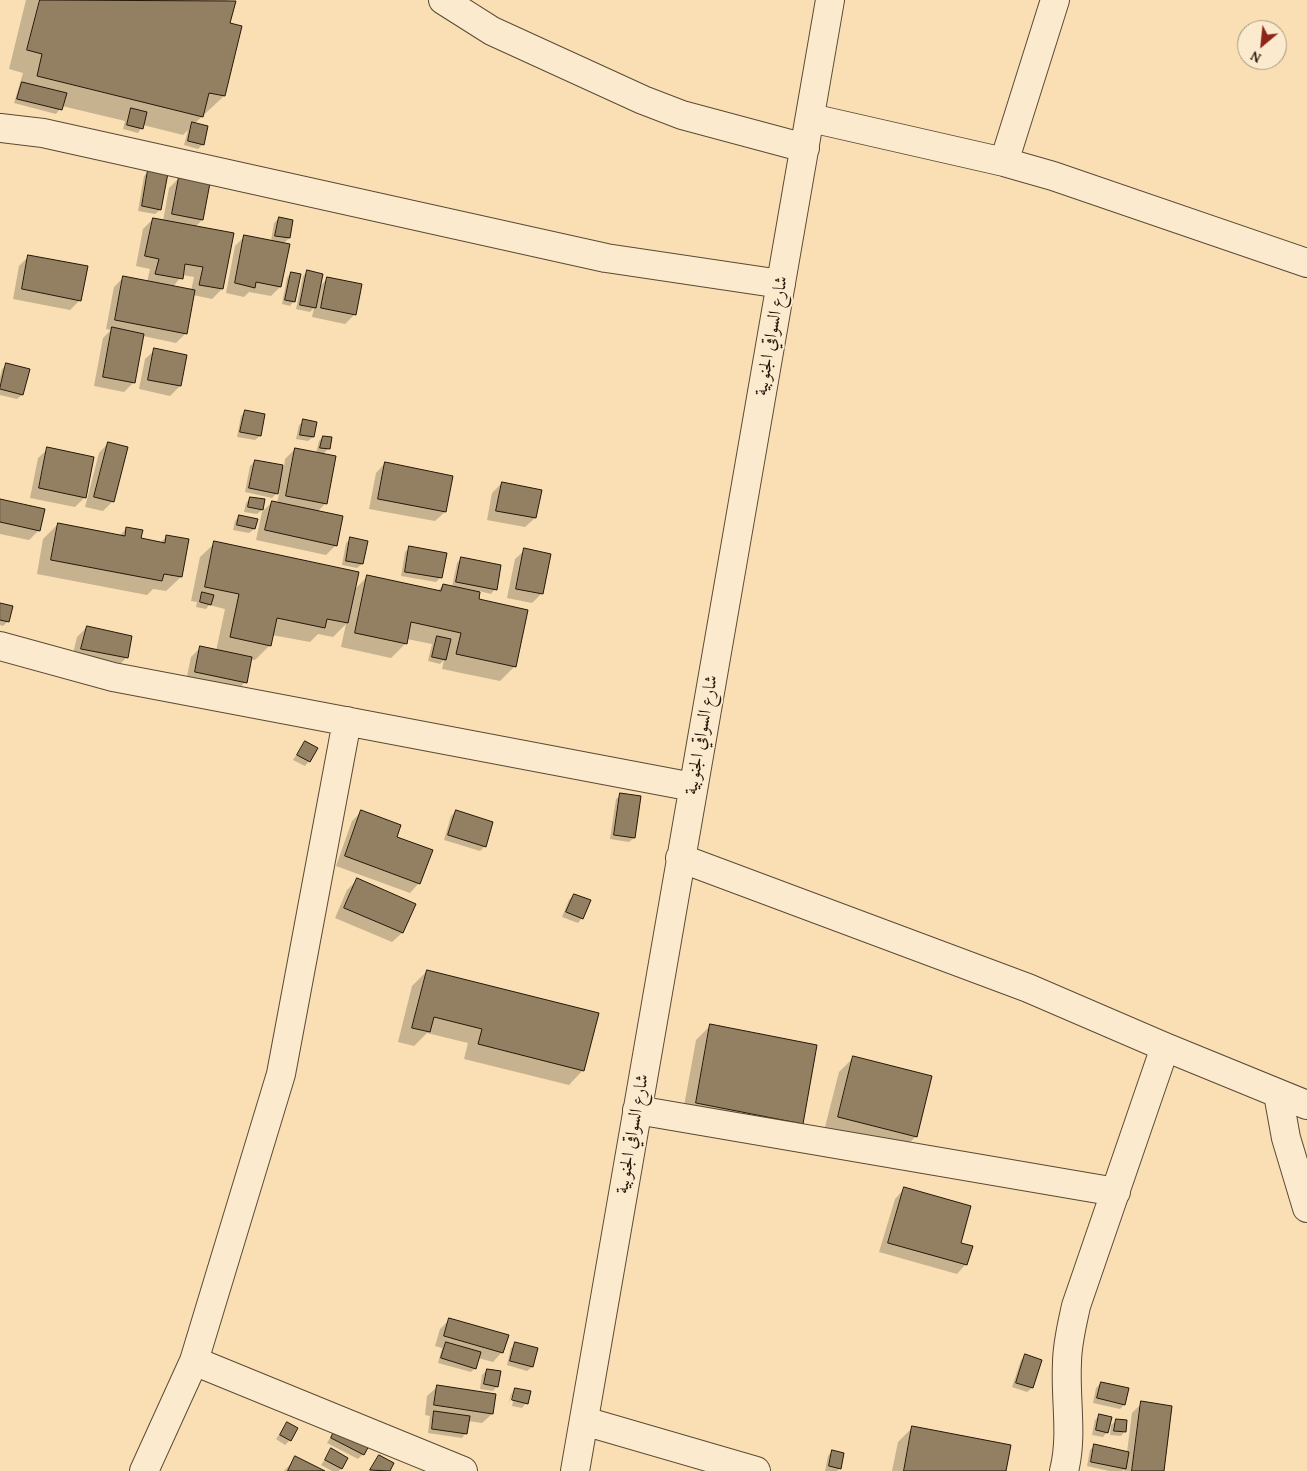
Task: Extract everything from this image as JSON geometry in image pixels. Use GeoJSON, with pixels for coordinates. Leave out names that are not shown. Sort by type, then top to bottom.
{"type":"FeatureCollection","features":[{"type":"Feature","properties":{"kind":"street"},"geometry":{"type":"LineString","coordinates":[[443,0],[492,31],[643,100],[682,115],[805,148]]}},
{"type":"Feature","properties":{"kind":"street","name":"شارع السواقي الجنوبية"},"geometry":{"type":"LineString","coordinates":[[575,1471],[830,0]]}},
{"type":"Feature","properties":{"kind":"street"},"geometry":{"type":"LineString","coordinates":[[1004,162],[1056,0]]}},
{"type":"Feature","properties":{"kind":"street"},"geometry":{"type":"LineString","coordinates":[[810,118],[1004,162],[1053,176],[1307,264]]}},
{"type":"Feature","properties":{"kind":"street"},"geometry":{"type":"LineString","coordinates":[[0,128],[43,133],[606,258],[781,284]]}},
{"type":"Feature","properties":{"kind":"street"},"geometry":{"type":"LineString","coordinates":[[0,646],[113,677],[693,787]]}},
{"type":"Feature","properties":{"kind":"street"},"geometry":{"type":"LineString","coordinates":[[144,1471],[194,1361],[281,1074],[346,721]]}},
{"type":"Feature","properties":{"kind":"street"},"geometry":{"type":"LineString","coordinates":[[680,858],[1028,988],[1278,1094],[1307,1104]]}},
{"type":"Feature","properties":{"kind":"street"},"geometry":{"type":"LineString","coordinates":[[1064,1471],[1068,1434],[1066,1363],[1069,1337],[1076,1306],[1165,1047]]}},
{"type":"Feature","properties":{"kind":"street"},"geometry":{"type":"LineString","coordinates":[[1278,1094],[1286,1138],[1307,1208]]}},
{"type":"Feature","properties":{"kind":"street"},"geometry":{"type":"LineString","coordinates":[[637,1110],[1116,1192]]}},
{"type":"Feature","properties":{"kind":"street"},"geometry":{"type":"LineString","coordinates":[[194,1361],[463,1471]]}},
{"type":"Feature","properties":{"kind":"street"},"geometry":{"type":"LineString","coordinates":[[584,1421],[756,1471]]}},
{"type":"Feature","properties":{"kind":"building"},"geometry":{"type":"Polygon","coordinates":[[[40,0],[236,1],[230,23],[242,26],[225,96],[209,93],[203,117],[37,76],[42,54],[27,50],[40,0]]]}},
{"type":"Feature","properties":{"kind":"building"},"geometry":{"type":"Polygon","coordinates":[[[22,82],[67,93],[62,110],[17,99],[22,82]]]}},
{"type":"Feature","properties":{"kind":"building"},"geometry":{"type":"Polygon","coordinates":[[[131,108],[147,112],[143,129],[127,125],[131,108]]]}},
{"type":"Feature","properties":{"kind":"building"},"geometry":{"type":"Polygon","coordinates":[[[192,122],[208,126],[204,145],[188,141],[192,122]]]}},
{"type":"Feature","properties":{"kind":"building"},"geometry":{"type":"Polygon","coordinates":[[[148,170],[168,173],[161,210],[142,206],[148,170]]]}},
{"type":"Feature","properties":{"kind":"building"},"geometry":{"type":"Polygon","coordinates":[[[179,177],[210,183],[203,220],[172,214],[179,177]]]}},
{"type":"Feature","properties":{"kind":"building"},"geometry":{"type":"Polygon","coordinates":[[[279,217],[293,220],[290,238],[275,236],[279,217]]]}},
{"type":"Feature","properties":{"kind":"building"},"geometry":{"type":"Polygon","coordinates":[[[153,218],[234,233],[223,289],[199,285],[203,267],[185,264],[183,279],[155,274],[159,259],[145,256],[153,218]]]}},
{"type":"Feature","properties":{"kind":"building"},"geometry":{"type":"Polygon","coordinates":[[[244,235],[290,244],[281,287],[256,282],[255,288],[235,283],[244,235]]]}},
{"type":"Feature","properties":{"kind":"building"},"geometry":{"type":"Polygon","coordinates":[[[28,255],[88,266],[81,301],[22,289],[28,255]]]}},
{"type":"Feature","properties":{"kind":"building"},"geometry":{"type":"Polygon","coordinates":[[[307,270],[323,274],[316,308],[300,305],[307,270]]]}},
{"type":"Feature","properties":{"kind":"building"},"geometry":{"type":"Polygon","coordinates":[[[291,272],[301,274],[295,302],[285,300],[291,272]]]}},
{"type":"Feature","properties":{"kind":"building"},"geometry":{"type":"Polygon","coordinates":[[[123,276],[195,290],[187,334],[115,320],[123,276]]]}},
{"type":"Feature","properties":{"kind":"building"},"geometry":{"type":"Polygon","coordinates":[[[327,277],[362,284],[356,315],[321,308],[327,277]]]}},
{"type":"Feature","properties":{"kind":"building"},"geometry":{"type":"Polygon","coordinates":[[[112,327],[144,334],[135,383],[103,377],[112,327]]]}},
{"type":"Feature","properties":{"kind":"building"},"geometry":{"type":"Polygon","coordinates":[[[154,348],[187,355],[181,386],[148,380],[154,348]]]}},
{"type":"Feature","properties":{"kind":"building"},"geometry":{"type":"Polygon","coordinates":[[[6,363],[30,369],[23,395],[0,389],[6,363]]]}},
{"type":"Feature","properties":{"kind":"building"},"geometry":{"type":"Polygon","coordinates":[[[245,410],[265,414],[261,436],[240,432],[245,410]]]}},
{"type":"Feature","properties":{"kind":"building"},"geometry":{"type":"Polygon","coordinates":[[[303,419],[317,422],[314,437],[300,435],[303,419]]]}},
{"type":"Feature","properties":{"kind":"building"},"geometry":{"type":"Polygon","coordinates":[[[323,436],[332,437],[330,449],[320,448],[323,436]]]}},
{"type":"Feature","properties":{"kind":"building"},"geometry":{"type":"Polygon","coordinates":[[[108,442],[128,447],[114,502],[94,497],[108,442]]]}},
{"type":"Feature","properties":{"kind":"building"},"geometry":{"type":"Polygon","coordinates":[[[47,447],[94,457],[86,498],[39,488],[47,447]]]}},
{"type":"Feature","properties":{"kind":"building"},"geometry":{"type":"Polygon","coordinates":[[[295,448],[336,456],[327,504],[286,496],[295,448]]]}},
{"type":"Feature","properties":{"kind":"building"},"geometry":{"type":"Polygon","coordinates":[[[255,460],[283,465],[278,494],[249,488],[255,460]]]}},
{"type":"Feature","properties":{"kind":"building"},"geometry":{"type":"Polygon","coordinates":[[[385,462],[453,476],[446,512],[378,499],[385,462]]]}},
{"type":"Feature","properties":{"kind":"building"},"geometry":{"type":"Polygon","coordinates":[[[502,482],[542,490],[536,518],[496,511],[502,482]]]}},
{"type":"Feature","properties":{"kind":"building"},"geometry":{"type":"Polygon","coordinates":[[[250,497],[265,499],[263,510],[248,507],[250,497]]]}},
{"type":"Feature","properties":{"kind":"building"},"geometry":{"type":"Polygon","coordinates":[[[0,499],[45,509],[40,531],[0,522],[0,499]]]}},
{"type":"Feature","properties":{"kind":"building"},"geometry":{"type":"Polygon","coordinates":[[[272,501],[343,516],[337,546],[265,530],[272,501]]]}},
{"type":"Feature","properties":{"kind":"building"},"geometry":{"type":"Polygon","coordinates":[[[239,515],[258,519],[255,529],[237,525],[239,515]]]}},
{"type":"Feature","properties":{"kind":"building"},"geometry":{"type":"Polygon","coordinates":[[[58,523],[125,536],[126,527],[143,530],[141,538],[165,543],[166,535],[189,539],[182,577],[164,574],[162,581],[51,560],[58,523]]]}},
{"type":"Feature","properties":{"kind":"building"},"geometry":{"type":"Polygon","coordinates":[[[350,537],[368,541],[363,564],[346,561],[350,537]]]}},
{"type":"Feature","properties":{"kind":"building"},"geometry":{"type":"Polygon","coordinates":[[[214,541],[359,572],[348,623],[327,619],[325,628],[277,618],[271,646],[230,637],[239,594],[205,587],[214,541]]]}},
{"type":"Feature","properties":{"kind":"building"},"geometry":{"type":"Polygon","coordinates":[[[409,546],[447,553],[442,578],[405,572],[409,546]]]}},
{"type":"Feature","properties":{"kind":"building"},"geometry":{"type":"Polygon","coordinates":[[[524,548],[551,554],[543,594],[516,589],[524,548]]]}},
{"type":"Feature","properties":{"kind":"building"},"geometry":{"type":"Polygon","coordinates":[[[461,557],[501,565],[497,590],[456,582],[461,557]]]}},
{"type":"Feature","properties":{"kind":"building"},"geometry":{"type":"Polygon","coordinates":[[[367,575],[441,591],[443,584],[480,592],[479,599],[528,610],[516,667],[456,654],[461,633],[411,622],[407,644],[355,633],[367,575]]]}},
{"type":"Feature","properties":{"kind":"building"},"geometry":{"type":"Polygon","coordinates":[[[202,592],[214,595],[211,605],[200,602],[202,592]]]}},
{"type":"Feature","properties":{"kind":"building"},"geometry":{"type":"Polygon","coordinates":[[[0,603],[13,606],[9,622],[0,620],[0,603]]]}},
{"type":"Feature","properties":{"kind":"building"},"geometry":{"type":"Polygon","coordinates":[[[87,626],[132,636],[128,658],[81,649],[87,626]]]}},
{"type":"Feature","properties":{"kind":"building"},"geometry":{"type":"Polygon","coordinates":[[[437,636],[451,639],[446,660],[432,657],[437,636]]]}},
{"type":"Feature","properties":{"kind":"building"},"geometry":{"type":"Polygon","coordinates":[[[200,646],[252,657],[247,683],[195,672],[200,646]]]}},
{"type":"Feature","properties":{"kind":"building"},"geometry":{"type":"Polygon","coordinates":[[[305,741],[318,748],[310,762],[297,755],[305,741]]]}},
{"type":"Feature","properties":{"kind":"building"},"geometry":{"type":"Polygon","coordinates":[[[620,793],[641,796],[635,838],[614,835],[620,793]]]}},
{"type":"Feature","properties":{"kind":"building"},"geometry":{"type":"Polygon","coordinates":[[[361,810],[401,825],[397,837],[433,850],[420,884],[345,856],[361,810]]]}},
{"type":"Feature","properties":{"kind":"building"},"geometry":{"type":"Polygon","coordinates":[[[456,810],[493,822],[486,847],[448,835],[456,810]]]}},
{"type":"Feature","properties":{"kind":"building"},"geometry":{"type":"Polygon","coordinates":[[[357,878],[416,904],[403,933],[344,908],[357,878]]]}},
{"type":"Feature","properties":{"kind":"building"},"geometry":{"type":"Polygon","coordinates":[[[574,894],[591,900],[583,919],[566,912],[574,894]]]}},
{"type":"Feature","properties":{"kind":"building"},"geometry":{"type":"Polygon","coordinates":[[[427,970],[599,1013],[584,1071],[478,1044],[482,1029],[434,1017],[430,1032],[412,1028],[427,970]]]}},
{"type":"Feature","properties":{"kind":"building"},"geometry":{"type":"Polygon","coordinates":[[[710,1024],[817,1045],[803,1124],[696,1103],[710,1024]]]}},
{"type":"Feature","properties":{"kind":"building"},"geometry":{"type":"Polygon","coordinates":[[[853,1056],[932,1076],[917,1137],[838,1117],[853,1056]]]}},
{"type":"Feature","properties":{"kind":"building"},"geometry":{"type":"Polygon","coordinates":[[[904,1187],[971,1206],[961,1243],[973,1246],[967,1265],[888,1243],[904,1187]]]}},
{"type":"Feature","properties":{"kind":"building"},"geometry":{"type":"Polygon","coordinates":[[[449,1318],[509,1335],[503,1353],[444,1336],[449,1318]]]}},
{"type":"Feature","properties":{"kind":"building"},"geometry":{"type":"Polygon","coordinates":[[[446,1342],[481,1352],[476,1369],[441,1358],[446,1342]]]}},
{"type":"Feature","properties":{"kind":"building"},"geometry":{"type":"Polygon","coordinates":[[[515,1342],[538,1348],[533,1367],[510,1361],[515,1342]]]}},
{"type":"Feature","properties":{"kind":"building"},"geometry":{"type":"Polygon","coordinates":[[[1025,1354],[1042,1360],[1033,1388],[1016,1383],[1025,1354]]]}},
{"type":"Feature","properties":{"kind":"building"},"geometry":{"type":"Polygon","coordinates":[[[487,1369],[501,1371],[498,1387],[484,1384],[487,1369]]]}},
{"type":"Feature","properties":{"kind":"building"},"geometry":{"type":"Polygon","coordinates":[[[1101,1382],[1129,1388],[1125,1405],[1097,1398],[1101,1382]]]}},
{"type":"Feature","properties":{"kind":"building"},"geometry":{"type":"Polygon","coordinates":[[[437,1385],[496,1394],[493,1414],[434,1405],[437,1385]]]}},
{"type":"Feature","properties":{"kind":"building"},"geometry":{"type":"Polygon","coordinates":[[[515,1388],[531,1391],[528,1404],[512,1400],[515,1388]]]}},
{"type":"Feature","properties":{"kind":"building"},"geometry":{"type":"Polygon","coordinates":[[[1141,1401],[1172,1406],[1164,1471],[1132,1471],[1141,1401]]]}},
{"type":"Feature","properties":{"kind":"building"},"geometry":{"type":"Polygon","coordinates":[[[434,1411],[470,1416],[467,1434],[432,1429],[434,1411]]]}},
{"type":"Feature","properties":{"kind":"building"},"geometry":{"type":"Polygon","coordinates":[[[1099,1414],[1112,1417],[1108,1433],[1096,1430],[1099,1414]]]}},
{"type":"Feature","properties":{"kind":"building"},"geometry":{"type":"Polygon","coordinates":[[[1116,1419],[1127,1420],[1126,1432],[1114,1431],[1116,1419]]]}},
{"type":"Feature","properties":{"kind":"building"},"geometry":{"type":"Polygon","coordinates":[[[287,1422],[298,1428],[291,1441],[280,1435],[287,1422]]]}},
{"type":"Feature","properties":{"kind":"building"},"geometry":{"type":"Polygon","coordinates":[[[912,1426],[1011,1445],[1006,1471],[904,1471],[912,1426]]]}},
{"type":"Feature","properties":{"kind":"building"},"geometry":{"type":"Polygon","coordinates":[[[336,1427],[370,1444],[364,1455],[331,1438],[336,1427]]]}},
{"type":"Feature","properties":{"kind":"building"},"geometry":{"type":"Polygon","coordinates":[[[1094,1444],[1129,1452],[1126,1469],[1091,1462],[1094,1444]]]}},
{"type":"Feature","properties":{"kind":"building"},"geometry":{"type":"Polygon","coordinates":[[[331,1448],[348,1458],[342,1469],[325,1460],[331,1448]]]}},
{"type":"Feature","properties":{"kind":"building"},"geometry":{"type":"Polygon","coordinates":[[[832,1450],[844,1453],[841,1469],[829,1466],[832,1450]]]}},
{"type":"Feature","properties":{"kind":"building"},"geometry":{"type":"Polygon","coordinates":[[[379,1455],[394,1463],[390,1471],[370,1470],[379,1455]]]}},
{"type":"Feature","properties":{"kind":"building"},"geometry":{"type":"Polygon","coordinates":[[[295,1456],[325,1471],[288,1471],[295,1456]]]}}]}
